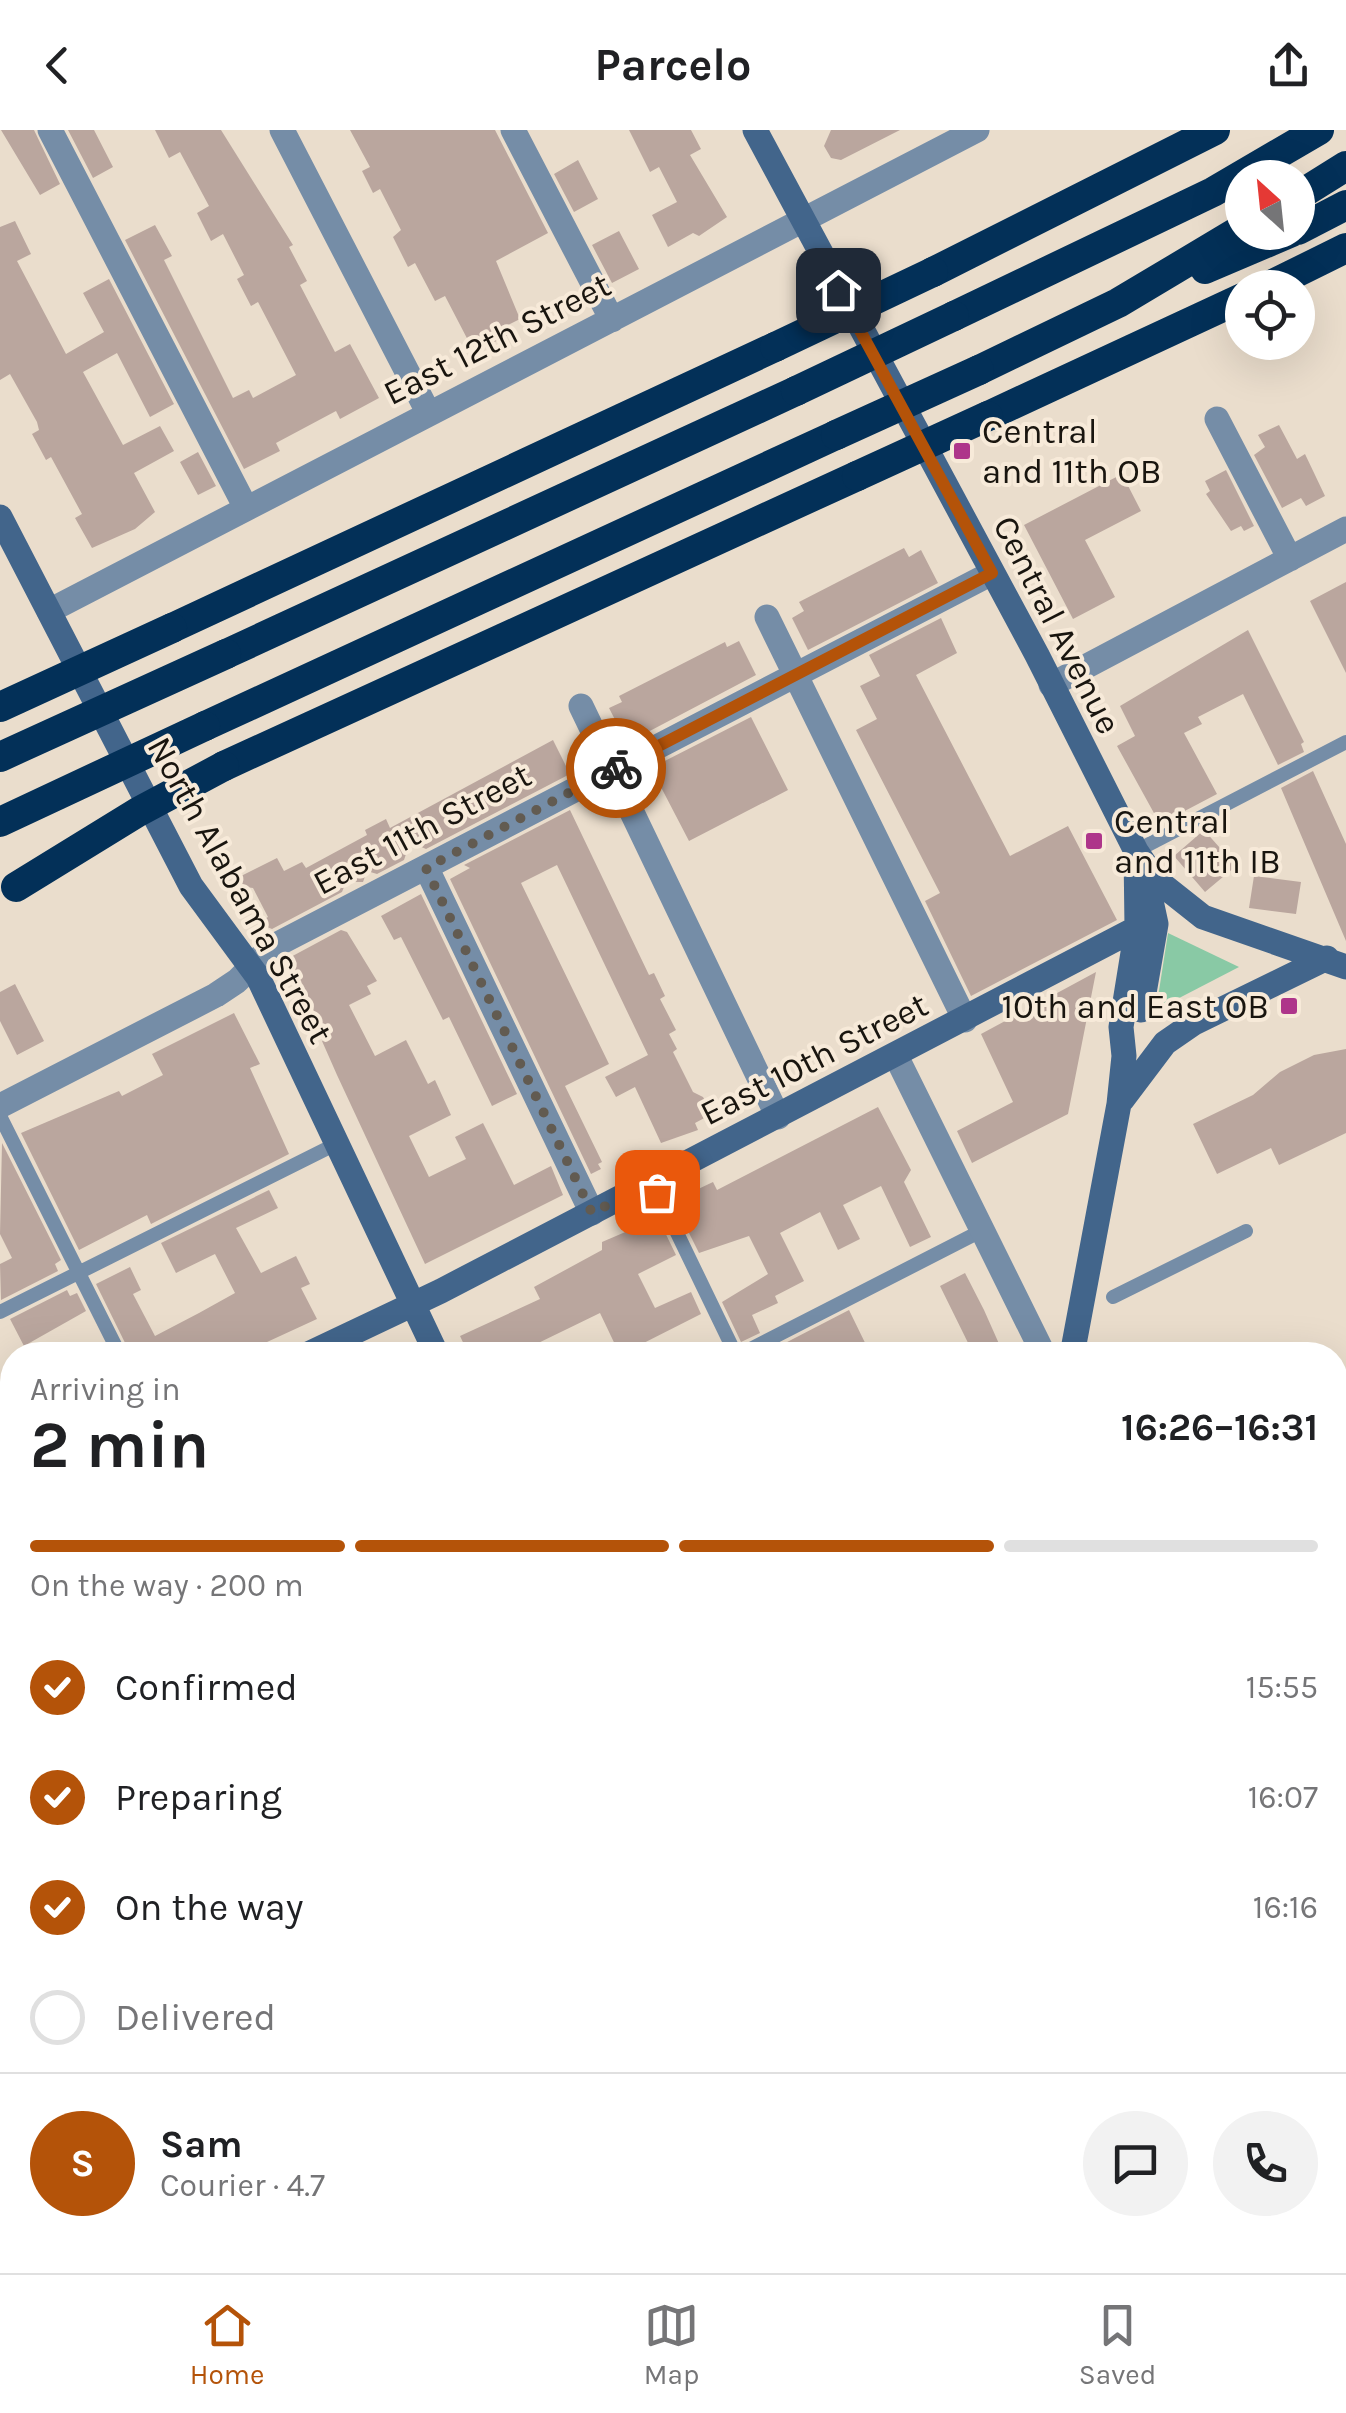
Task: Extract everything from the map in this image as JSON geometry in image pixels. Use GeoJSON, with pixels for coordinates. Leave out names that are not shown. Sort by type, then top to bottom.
{"type":"FeatureCollection","features":[{"type":"Feature","properties":{"kind":"highway"},"geometry":{"type":"LineString","coordinates":[[0,707],[933,272],[1215,130]]}},
{"type":"Feature","properties":{"kind":"highway"},"geometry":{"type":"LineString","coordinates":[[0,757],[954,316],[1213,192],[1316,132]]}},
{"type":"Feature","properties":{"kind":"highway"},"geometry":{"type":"LineString","coordinates":[[1315,185],[1346,166]]}},
{"type":"Feature","properties":{"kind":"highway"},"geometry":{"type":"LineString","coordinates":[[1315,221],[1346,206]]}},
{"type":"Feature","properties":{"kind":"highway"},"geometry":{"type":"LineString","coordinates":[[1118,303],[1225,239]]}},
{"type":"Feature","properties":{"kind":"highway"},"geometry":{"type":"LineString","coordinates":[[1301,270],[1346,248]]}},
{"type":"Feature","properties":{"kind":"highway"},"geometry":{"type":"LineString","coordinates":[[0,822],[1118,303],[1248,250]]}},
{"type":"Feature","properties":{"kind":"highway"},"geometry":{"type":"LineString","coordinates":[[8,893],[123,821],[224,766],[1225,306]]}},
{"type":"Feature","properties":{"kind":"main road","name":"Central Avenue"},"geometry":{"type":"LineString","coordinates":[[755,130],[1136,851],[1155,878],[1203,917],[1334,964]]}},
{"type":"Feature","properties":{"kind":"main road","name":"North Alabama Street"},"geometry":{"type":"LineString","coordinates":[[3,532],[49,611],[191,886],[250,966],[431,1342]]}},
{"type":"Feature","properties":{"kind":"main road"},"geometry":{"type":"LineString","coordinates":[[1074,1342],[1119,1104],[1124,1056],[1121,1027],[1137,928],[1136,851]]}},
{"type":"Feature","properties":{"kind":"main road"},"geometry":{"type":"LineString","coordinates":[[1124,1056],[1136,1035],[1156,924],[1150,883],[1136,851]]}},
{"type":"Feature","properties":{"kind":"main road","name":"East 10th Street"},"geometry":{"type":"LineString","coordinates":[[332,1342],[592,1213],[1137,928]]}},
{"type":"Feature","properties":{"kind":"main road"},"geometry":{"type":"LineString","coordinates":[[1119,1104],[1139,1073],[1180,1033],[1334,964],[1346,949]]}},
{"type":"Feature","properties":{"kind":"street"},"geometry":{"type":"LineString","coordinates":[[50,130],[246,508]]}},
{"type":"Feature","properties":{"kind":"street"},"geometry":{"type":"LineString","coordinates":[[282,130],[429,414]]}},
{"type":"Feature","properties":{"kind":"street"},"geometry":{"type":"LineString","coordinates":[[513,130],[612,320]]}},
{"type":"Feature","properties":{"kind":"street","name":"East 12th Street"},"geometry":{"type":"LineString","coordinates":[[49,611],[977,130]]}},
{"type":"Feature","properties":{"kind":"street"},"geometry":{"type":"LineString","coordinates":[[1217,419],[1290,559]]}},
{"type":"Feature","properties":{"kind":"street"},"geometry":{"type":"LineString","coordinates":[[1051,685],[1346,529]]}},
{"type":"Feature","properties":{"kind":"street","name":"East 11th Street"},"geometry":{"type":"LineString","coordinates":[[0,1106],[216,995],[273,946],[992,573]]}},
{"type":"Feature","properties":{"kind":"street"},"geometry":{"type":"LineString","coordinates":[[767,617],[965,1020]]}},
{"type":"Feature","properties":{"kind":"street"},"geometry":{"type":"LineString","coordinates":[[581,706],[778,1117]]}},
{"type":"Feature","properties":{"kind":"street"},"geometry":{"type":"LineString","coordinates":[[426,868],[592,1213]]}},
{"type":"Feature","properties":{"kind":"street"},"geometry":{"type":"LineString","coordinates":[[896,1056],[1038,1342]]}},
{"type":"Feature","properties":{"kind":"lane"},"geometry":{"type":"LineString","coordinates":[[1136,851],[1346,742]]}},
{"type":"Feature","properties":{"kind":"lane"},"geometry":{"type":"LineString","coordinates":[[0,1116],[113,1342]]}},
{"type":"Feature","properties":{"kind":"lane"},"geometry":{"type":"LineString","coordinates":[[0,1312],[336,1144]]}},
{"type":"Feature","properties":{"kind":"lane"},"geometry":{"type":"LineString","coordinates":[[652,1182],[732,1342]]}},
{"type":"Feature","properties":{"kind":"lane"},"geometry":{"type":"LineString","coordinates":[[763,1342],[983,1230]]}},
{"type":"Feature","properties":{"kind":"lane"},"geometry":{"type":"LineString","coordinates":[[1112,1296],[1246,1231]]}},
{"type":"Feature","properties":{"kind":"green space"},"geometry":{"type":"Polygon","coordinates":[[[1168,933],[1239,967],[1156,1010],[1168,933]]]}},
{"type":"Feature","properties":{"kind":"building"},"geometry":{"type":"Polygon","coordinates":[[[1,130],[34,130],[60,184],[40,195],[1,130]]]}},
{"type":"Feature","properties":{"kind":"building"},"geometry":{"type":"Polygon","coordinates":[[[68,130],[94,130],[113,167],[93,178],[68,130]]]}},
{"type":"Feature","properties":{"kind":"building"},"geometry":{"type":"Polygon","coordinates":[[[155,130],[221,130],[293,245],[289,247],[307,281],[300,285],[335,352],[350,344],[379,398],[340,419],[336,411],[276,443],[280,451],[244,469],[125,240],[155,225],[172,256],[164,260],[233,398],[249,390],[253,398],[296,375],[258,302],[251,306],[237,279],[244,275],[223,234],[211,241],[197,213],[209,206],[180,152],[169,158],[155,130]]]}},
{"type":"Feature","properties":{"kind":"building"},"geometry":{"type":"Polygon","coordinates":[[[350,130],[495,130],[548,233],[496,261],[520,319],[506,326],[510,334],[487,346],[483,339],[471,346],[445,296],[435,301],[415,263],[408,267],[393,237],[401,230],[380,189],[373,193],[362,171],[370,167],[350,130]]]}},
{"type":"Feature","properties":{"kind":"building"},"geometry":{"type":"Polygon","coordinates":[[[629,130],[691,130],[701,149],[690,155],[727,217],[699,236],[693,233],[668,247],[652,215],[677,202],[659,167],[650,172],[629,130]]]}},
{"type":"Feature","properties":{"kind":"building"},"geometry":{"type":"Polygon","coordinates":[[[831,130],[900,130],[841,160],[831,158],[824,146],[831,130]]]}},
{"type":"Feature","properties":{"kind":"building"},"geometry":{"type":"Polygon","coordinates":[[[578,160],[598,199],[574,212],[554,174],[578,160]]]}},
{"type":"Feature","properties":{"kind":"building"},"geometry":{"type":"Polygon","coordinates":[[[15,221],[31,254],[17,261],[66,354],[104,332],[83,293],[109,279],[174,404],[150,417],[117,353],[83,372],[123,445],[160,426],[174,451],[134,473],[155,512],[135,529],[92,548],[75,518],[82,514],[51,457],[46,460],[32,434],[39,430],[37,422],[10,374],[0,380],[0,227],[15,221]]]}},
{"type":"Feature","properties":{"kind":"building"},"geometry":{"type":"Polygon","coordinates":[[[619,231],[639,269],[612,283],[592,245],[619,231]]]}},
{"type":"Feature","properties":{"kind":"building"},"geometry":{"type":"Polygon","coordinates":[[[1279,425],[1297,459],[1305,454],[1325,496],[1306,506],[1301,498],[1282,508],[1254,455],[1265,447],[1258,435],[1279,425]]]}},
{"type":"Feature","properties":{"kind":"building"},"geometry":{"type":"Polygon","coordinates":[[[198,452],[216,486],[198,495],[180,462],[198,452]]]}},
{"type":"Feature","properties":{"kind":"building"},"geometry":{"type":"Polygon","coordinates":[[[1226,470],[1254,526],[1244,531],[1241,526],[1231,531],[1206,494],[1210,491],[1205,481],[1226,470]]]}},
{"type":"Feature","properties":{"kind":"building"},"geometry":{"type":"Polygon","coordinates":[[[1122,474],[1141,511],[1085,540],[1115,597],[1073,619],[1024,525],[1122,474]]]}},
{"type":"Feature","properties":{"kind":"building"},"geometry":{"type":"Polygon","coordinates":[[[904,548],[909,557],[921,550],[938,583],[808,650],[792,618],[804,611],[799,602],[904,548]]]}},
{"type":"Feature","properties":{"kind":"building"},"geometry":{"type":"Polygon","coordinates":[[[1346,582],[1346,673],[1310,601],[1346,582]]]}},
{"type":"Feature","properties":{"kind":"building"},"geometry":{"type":"Polygon","coordinates":[[[941,618],[957,653],[916,675],[1010,856],[1068,826],[1117,920],[971,996],[925,901],[940,893],[856,730],[877,719],[860,686],[880,676],[869,655],[941,618]]]}},
{"type":"Feature","properties":{"kind":"building"},"geometry":{"type":"Polygon","coordinates":[[[1248,630],[1304,742],[1304,752],[1278,765],[1243,694],[1198,717],[1202,724],[1184,733],[1217,794],[1160,824],[1117,746],[1135,736],[1120,706],[1248,630]]]}},
{"type":"Feature","properties":{"kind":"building"},"geometry":{"type":"Polygon","coordinates":[[[739,641],[756,675],[627,743],[609,708],[622,702],[619,696],[725,642],[727,647],[739,641]]]}},
{"type":"Feature","properties":{"kind":"building"},"geometry":{"type":"Polygon","coordinates":[[[751,717],[788,790],[689,841],[651,768],[751,717]]]}},
{"type":"Feature","properties":{"kind":"building"},"geometry":{"type":"Polygon","coordinates":[[[553,740],[570,774],[426,849],[410,842],[404,860],[377,874],[367,871],[363,882],[346,882],[342,892],[272,929],[257,923],[268,917],[253,888],[225,884],[277,858],[284,871],[302,862],[306,868],[367,835],[365,830],[386,819],[390,828],[553,740]]]}},
{"type":"Feature","properties":{"kind":"building"},"geometry":{"type":"Polygon","coordinates":[[[1313,771],[1346,844],[1346,941],[1281,788],[1313,771]]]}},
{"type":"Feature","properties":{"kind":"building"},"geometry":{"type":"Polygon","coordinates":[[[570,810],[649,975],[654,973],[665,996],[660,999],[676,1030],[669,1034],[677,1049],[673,1052],[693,1092],[703,1097],[712,1114],[695,1123],[698,1130],[661,1143],[635,1087],[616,1097],[605,1077],[648,1055],[557,865],[521,883],[609,1064],[565,1086],[602,1162],[598,1164],[601,1169],[591,1174],[450,879],[470,868],[464,865],[570,810]]]}},
{"type":"Feature","properties":{"kind":"building"},"geometry":{"type":"Polygon","coordinates":[[[1204,830],[1236,866],[1205,892],[1174,856],[1204,830]]]}},
{"type":"Feature","properties":{"kind":"building"},"geometry":{"type":"Polygon","coordinates":[[[1254,876],[1301,882],[1296,914],[1249,908],[1254,876]]]}},
{"type":"Feature","properties":{"kind":"building"},"geometry":{"type":"Polygon","coordinates":[[[421,894],[517,1094],[492,1106],[449,1017],[443,1020],[401,937],[394,940],[381,916],[421,894]]]}},
{"type":"Feature","properties":{"kind":"building"},"geometry":{"type":"Polygon","coordinates":[[[341,930],[347,932],[377,981],[367,986],[371,994],[349,1005],[375,1056],[406,1040],[428,1084],[435,1080],[451,1115],[409,1136],[429,1177],[466,1159],[455,1137],[483,1123],[514,1185],[551,1166],[563,1195],[425,1264],[322,1041],[328,1038],[287,959],[341,930]]]}},
{"type":"Feature","properties":{"kind":"building"},"geometry":{"type":"Polygon","coordinates":[[[1096,972],[1068,1114],[972,1163],[957,1131],[1013,1102],[981,1034],[1096,972]]]}},
{"type":"Feature","properties":{"kind":"building"},"geometry":{"type":"Polygon","coordinates":[[[15,984],[44,1041],[17,1055],[0,1021],[0,992],[15,984]]]}},
{"type":"Feature","properties":{"kind":"building"},"geometry":{"type":"Polygon","coordinates":[[[234,1013],[260,1064],[250,1068],[289,1154],[151,1224],[147,1215],[79,1250],[21,1133],[119,1091],[122,1096],[163,1075],[152,1054],[234,1013]]]}},
{"type":"Feature","properties":{"kind":"building"},"geometry":{"type":"Polygon","coordinates":[[[1346,1049],[1346,1133],[1279,1165],[1271,1148],[1217,1174],[1193,1124],[1253,1095],[1280,1072],[1314,1055],[1346,1049]]]}},
{"type":"Feature","properties":{"kind":"building"},"geometry":{"type":"Polygon","coordinates":[[[878,1107],[911,1170],[904,1182],[931,1237],[910,1247],[881,1186],[843,1205],[860,1239],[838,1250],[820,1212],[780,1233],[804,1281],[775,1296],[778,1303],[752,1315],[760,1333],[741,1342],[722,1302],[768,1274],[749,1236],[699,1253],[677,1209],[697,1199],[694,1191],[713,1182],[717,1190],[878,1107]]]}},
{"type":"Feature","properties":{"kind":"building"},"geometry":{"type":"Polygon","coordinates":[[[2,1143],[61,1260],[55,1264],[58,1271],[1,1300],[0,1264],[12,1258],[0,1234],[2,1143]]]}},
{"type":"Feature","properties":{"kind":"building"},"geometry":{"type":"Polygon","coordinates":[[[269,1190],[278,1208],[236,1228],[261,1273],[296,1256],[310,1284],[301,1288],[317,1319],[267,1342],[125,1342],[96,1284],[130,1267],[141,1290],[133,1294],[155,1336],[235,1293],[215,1254],[176,1273],[161,1243],[269,1190]]]}},
{"type":"Feature","properties":{"kind":"building"},"geometry":{"type":"Polygon","coordinates":[[[658,1218],[676,1255],[638,1274],[655,1308],[691,1292],[701,1314],[646,1342],[614,1342],[600,1313],[540,1342],[463,1342],[460,1336],[540,1299],[534,1287],[602,1250],[602,1242],[658,1218]]]}},
{"type":"Feature","properties":{"kind":"building"},"geometry":{"type":"Polygon","coordinates":[[[965,1273],[998,1342],[968,1342],[940,1286],[965,1273]]]}},
{"type":"Feature","properties":{"kind":"building"},"geometry":{"type":"Polygon","coordinates":[[[67,1290],[70,1296],[77,1293],[86,1311],[31,1342],[22,1342],[10,1319],[67,1290]]]}},
{"type":"Feature","properties":{"kind":"building"},"geometry":{"type":"Polygon","coordinates":[[[849,1310],[865,1342],[787,1342],[849,1310]]]}},
{"type":"Feature","properties":{"kind":"way so far"},"geometry":{"type":"LineString","coordinates":[[616,768],[426,868],[592,1213],[652,1182],[657,1192]]}},
{"type":"Feature","properties":{"kind":"place","name":"Central and 11th OB"},"geometry":{"type":"Point","coordinates":[962,451]}},
{"type":"Feature","properties":{"kind":"place","name":"Central and 11th IB"},"geometry":{"type":"Point","coordinates":[1094,841]}},
{"type":"Feature","properties":{"kind":"place","name":"10th and East OB"},"geometry":{"type":"Point","coordinates":[1289,1006]}},
{"type":"Feature","properties":{"kind":"route"},"geometry":{"type":"LineString","coordinates":[[616,768],[992,573],[838,290]]}}]}
